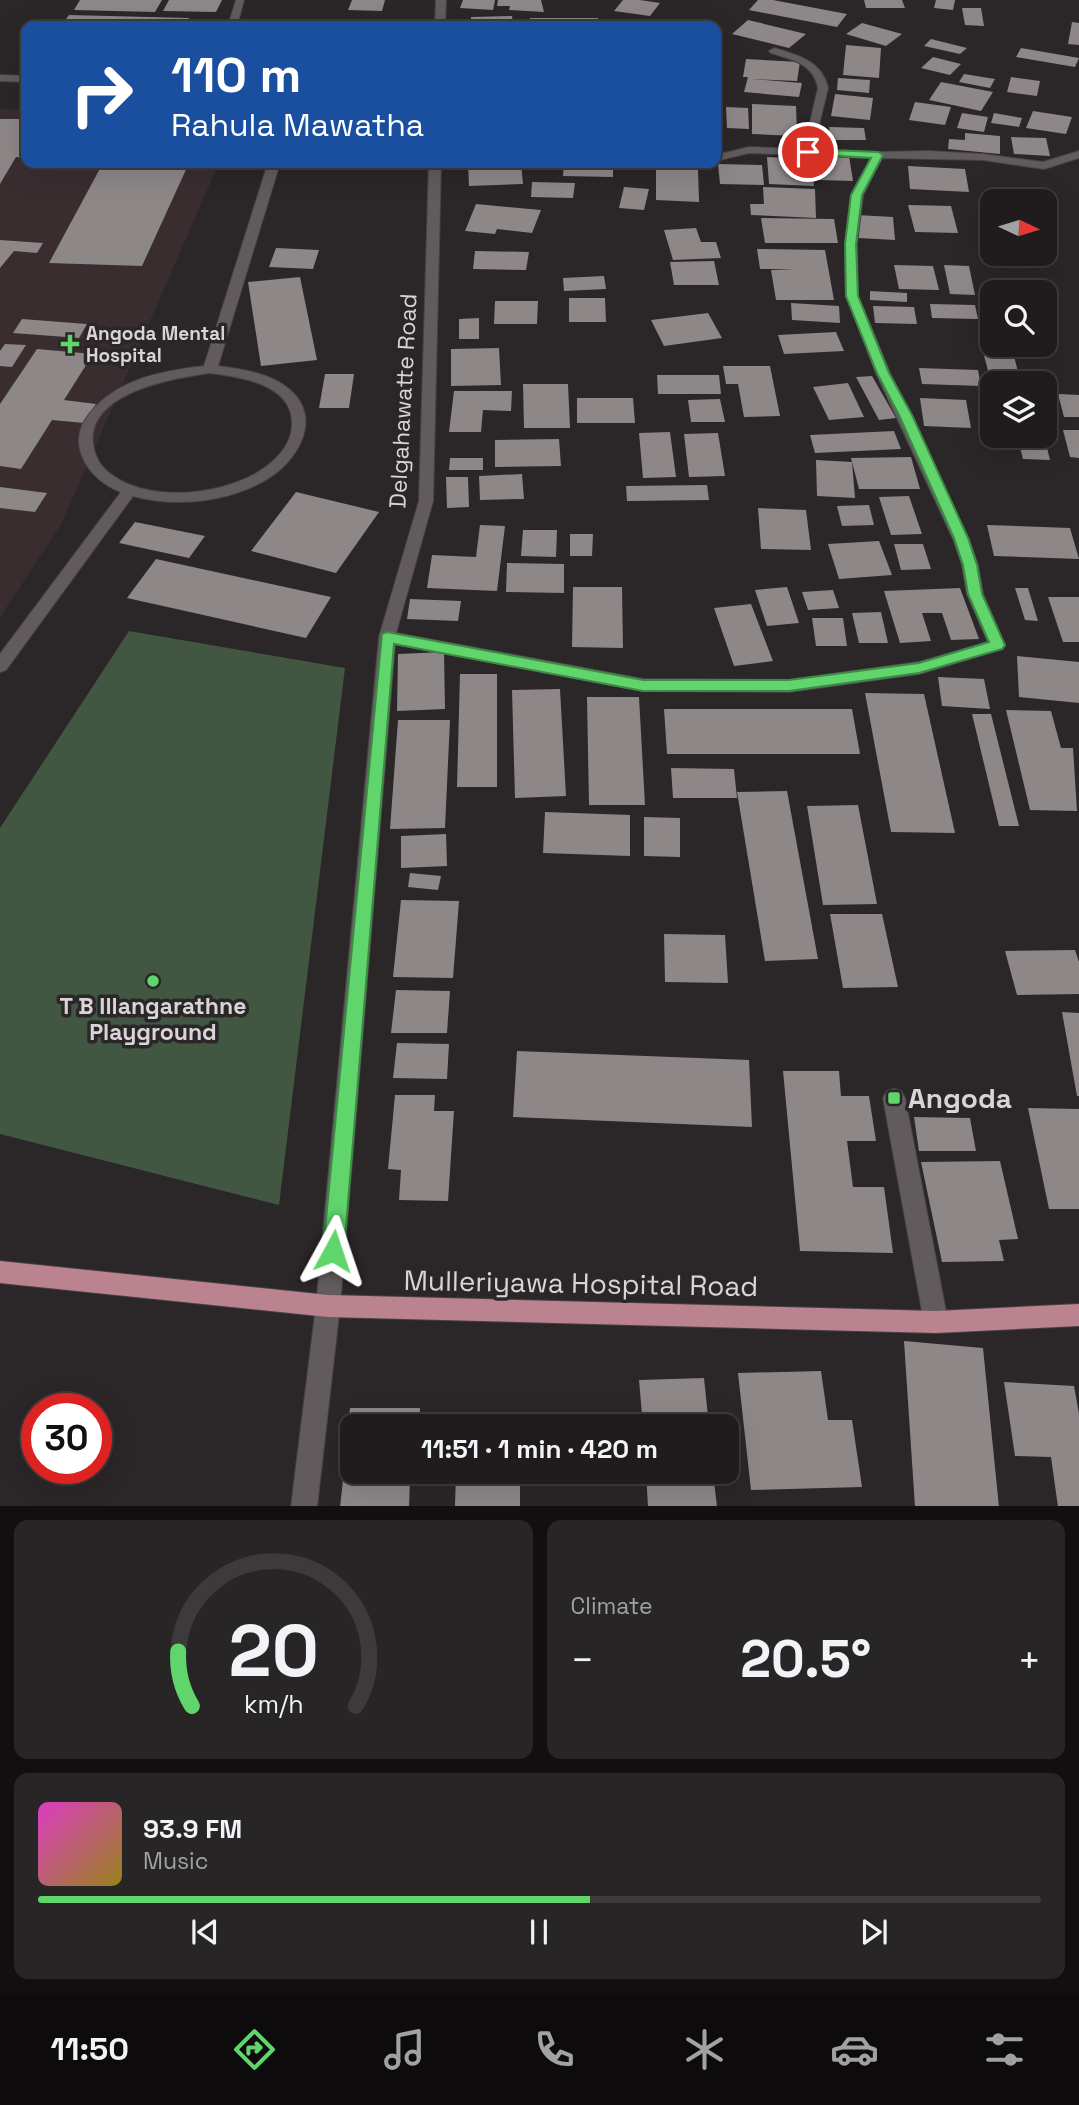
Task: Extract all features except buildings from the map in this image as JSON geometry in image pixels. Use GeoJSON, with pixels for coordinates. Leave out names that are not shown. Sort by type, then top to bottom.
{"type":"FeatureCollection","features":[{"type":"Feature","properties":{"kind":"main road","name":"Mulleriyawa Hospital Road"},"geometry":{"type":"LineString","coordinates":[[0,1272],[328,1307],[936,1322],[1079,1315]]}},
{"type":"Feature","properties":{"kind":"street"},"geometry":{"type":"LineString","coordinates":[[440,21],[441,0]]}},
{"type":"Feature","properties":{"kind":"street"},"geometry":{"type":"LineString","coordinates":[[0,78],[21,79]]}},
{"type":"Feature","properties":{"kind":"street"},"geometry":{"type":"LineString","coordinates":[[721,157],[749,150],[878,155],[928,154],[984,157],[1044,166],[1079,154]]}},
{"type":"Feature","properties":{"kind":"street"},"geometry":{"type":"LineString","coordinates":[[387,637],[643,685],[789,685],[919,668],[997,645],[975,594],[970,565],[961,538],[883,373],[852,296],[851,244],[857,195],[878,155]]}},
{"type":"Feature","properties":{"kind":"street"},"geometry":{"type":"LineString","coordinates":[[210,369],[272,168]]}},
{"type":"Feature","properties":{"kind":"street","name":"Delgahawatte Road"},"geometry":{"type":"LineString","coordinates":[[304,1506],[328,1307],[387,637],[426,501],[435,168]]}},
{"type":"Feature","properties":{"kind":"street"},"geometry":{"type":"LineString","coordinates":[[210,369],[242,373],[269,382],[290,397],[300,415],[300,436],[287,456],[265,475],[234,489],[198,497],[162,497],[129,491],[103,477],[88,459],[85,437],[94,416],[114,397],[142,382],[176,373],[210,369]]}},
{"type":"Feature","properties":{"kind":"street"},"geometry":{"type":"LineString","coordinates":[[0,666],[129,491]]}},
{"type":"Feature","properties":{"kind":"street"},"geometry":{"type":"LineString","coordinates":[[894,1098],[936,1322]]}},
{"type":"Feature","properties":{"kind":"lane"},"geometry":{"type":"LineString","coordinates":[[234,21],[240,0]]}},
{"type":"Feature","properties":{"kind":"lane"},"geometry":{"type":"LineString","coordinates":[[774,51],[816,67],[822,78],[823,88],[808,152]]}},
{"type":"Feature","properties":{"kind":"shaded area","name":"Angoda Mental Hospital"},"geometry":{"type":"Polygon","coordinates":[[[0,109],[21,110],[21,168],[217,168],[61,525],[0,617],[0,109]]]}},
{"type":"Feature","properties":{"kind":"green space","name":"T B Illangarathne Playground"},"geometry":{"type":"Polygon","coordinates":[[[129,631],[345,668],[279,1205],[0,1134],[0,828],[129,631]]]}},
{"type":"Feature","properties":{"kind":"place","name":"Angoda Mental Hospital"},"geometry":{"type":"Point","coordinates":[70,344]}},
{"type":"Feature","properties":{"kind":"place","name":"T B Illangarathne Playground"},"geometry":{"type":"Point","coordinates":[153,981]}},
{"type":"Feature","properties":{"kind":"place","name":"Angoda"},"geometry":{"type":"Point","coordinates":[894,1098]}},
{"type":"Feature","properties":{"kind":"route"},"geometry":{"type":"LineString","coordinates":[[333,1251],[387,637],[643,685],[789,685],[919,668],[997,645],[975,594],[970,565],[961,538],[883,373],[852,296],[851,244],[857,195],[878,155],[808,152]]}}]}
